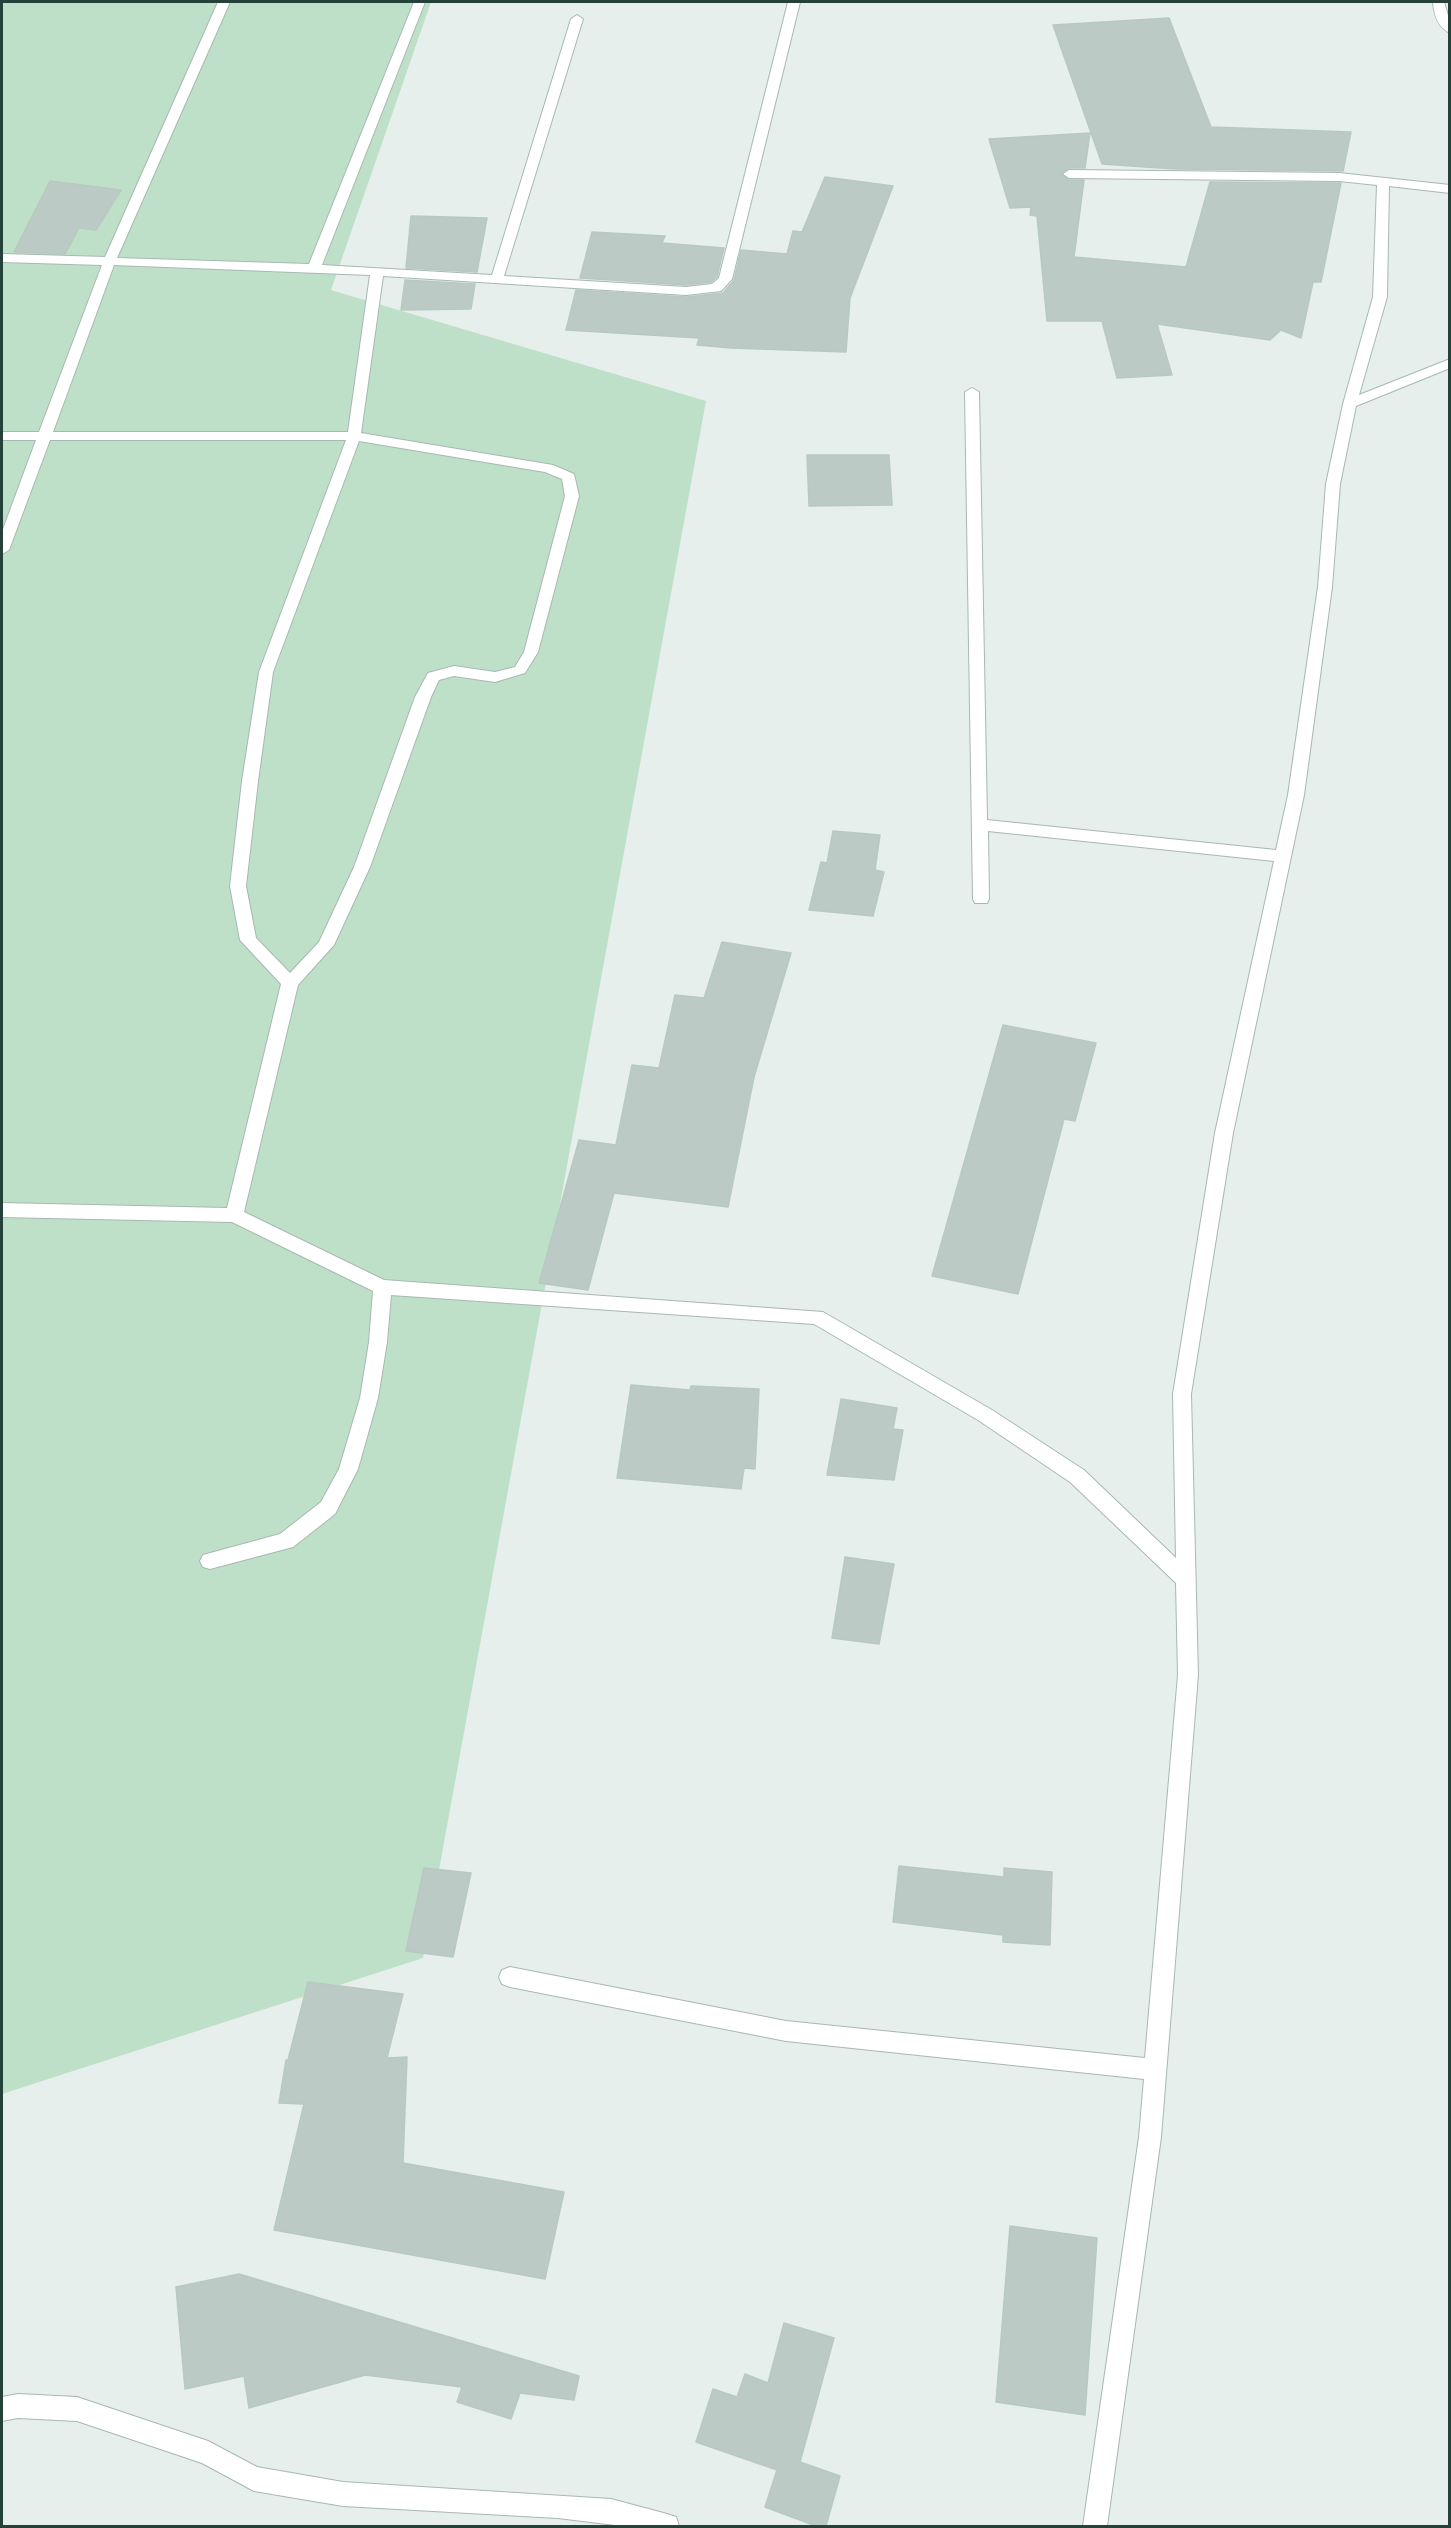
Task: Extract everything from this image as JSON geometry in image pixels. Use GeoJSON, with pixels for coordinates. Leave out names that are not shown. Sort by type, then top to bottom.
{"type":"FeatureCollection","features":[{"type":"Feature","properties":{"kind":"street"},"geometry":{"type":"LineString","coordinates":[[2,550],[110,260],[224,2]]}},
{"type":"Feature","properties":{"kind":"street"},"geometry":{"type":"LineString","coordinates":[[314,268],[420,2]]}},
{"type":"Feature","properties":{"kind":"street"},"geometry":{"type":"LineString","coordinates":[[2,258],[314,268],[686,291],[716,288],[725,279],[794,2]]}},
{"type":"Feature","properties":{"kind":"street"},"geometry":{"type":"LineString","coordinates":[[1438,2],[1442,20],[1449,30]]}},
{"type":"Feature","properties":{"kind":"street"},"geometry":{"type":"LineString","coordinates":[[497,279],[577,19]]}},
{"type":"Feature","properties":{"kind":"street"},"geometry":{"type":"LineString","coordinates":[[1069,174],[1157,176],[1261,174],[1339,177],[1449,189]]}},
{"type":"Feature","properties":{"kind":"street"},"geometry":{"type":"LineString","coordinates":[[1095,2526],[1150,2137],[1188,1675],[1182,1394],[1224,1133],[1296,795],[1325,587],[1333,484],[1350,404],[1380,297],[1383,183]]}},
{"type":"Feature","properties":{"kind":"street"},"geometry":{"type":"LineString","coordinates":[[290,983],[248,940],[238,886],[239,874],[266,672],[354,436],[377,272]]}},
{"type":"Feature","properties":{"kind":"street"},"geometry":{"type":"LineString","coordinates":[[1350,404],[1449,363]]}},
{"type":"Feature","properties":{"kind":"street"},"geometry":{"type":"LineString","coordinates":[[972,392],[981,899]]}},
{"type":"Feature","properties":{"kind":"street"},"geometry":{"type":"LineString","coordinates":[[2,436],[354,436],[548,468],[570,477],[572,496],[531,652],[520,670],[495,677],[454,671],[433,676],[423,697],[362,867],[326,945],[290,983],[234,1215]]}},
{"type":"Feature","properties":{"kind":"street"},"geometry":{"type":"LineString","coordinates":[[981,825],[1283,856]]}},
{"type":"Feature","properties":{"kind":"street"},"geometry":{"type":"LineString","coordinates":[[2,1210],[234,1215],[382,1287],[817,1317],[985,1415],[1077,1476],[1186,1580]]}},
{"type":"Feature","properties":{"kind":"street"},"geometry":{"type":"LineString","coordinates":[[210,1561],[286,1541],[328,1508],[348,1468],[369,1398],[378,1342],[382,1287]]}},
{"type":"Feature","properties":{"kind":"street"},"geometry":{"type":"LineString","coordinates":[[510,1977],[786,2031],[1156,2070]]}},
{"type":"Feature","properties":{"kind":"street"},"geometry":{"type":"LineString","coordinates":[[2,2409],[18,2406],[77,2409],[208,2453],[254,2479],[344,2494],[611,2511],[667,2526]]}},
{"type":"Feature","properties":{"kind":"green space"},"geometry":{"type":"Polygon","coordinates":[[[2,2],[431,2],[331,290],[706,401],[423,1958],[2,2094],[2,2]]]}},
{"type":"Feature","properties":{"kind":"building"},"geometry":{"type":"Polygon","coordinates":[[[1169,18],[1211,127],[1351,132],[1343,171],[1174,169],[1102,164],[1053,25],[1169,18]]]}},
{"type":"Feature","properties":{"kind":"building"},"geometry":{"type":"Polygon","coordinates":[[[1090,133],[1085,168],[1069,168],[1061,173],[1069,180],[1084,180],[1074,257],[1186,267],[1210,182],[1341,183],[1321,282],[1313,282],[1301,338],[1281,330],[1270,340],[1157,324],[1172,375],[1117,378],[1102,321],[1047,321],[1037,216],[1030,215],[1031,207],[1010,208],[989,139],[1090,133]]]}},
{"type":"Feature","properties":{"kind":"building"},"geometry":{"type":"Polygon","coordinates":[[[825,177],[893,186],[850,298],[846,352],[731,348],[697,345],[699,338],[566,330],[576,290],[686,297],[723,293],[734,280],[741,250],[787,254],[793,231],[802,232],[825,177]]]}},
{"type":"Feature","properties":{"kind":"building"},"geometry":{"type":"Polygon","coordinates":[[[50,181],[121,190],[96,230],[79,228],[65,254],[14,252],[50,181]]]}},
{"type":"Feature","properties":{"kind":"building"},"geometry":{"type":"Polygon","coordinates":[[[411,216],[487,218],[477,272],[406,268],[411,216]]]}},
{"type":"Feature","properties":{"kind":"building"},"geometry":{"type":"Polygon","coordinates":[[[592,232],[665,236],[662,243],[724,248],[717,277],[711,282],[686,285],[580,278],[592,232]]]}},
{"type":"Feature","properties":{"kind":"building"},"geometry":{"type":"Polygon","coordinates":[[[405,280],[475,284],[471,309],[401,310],[405,280]]]}},
{"type":"Feature","properties":{"kind":"building"},"geometry":{"type":"Polygon","coordinates":[[[807,455],[889,455],[892,505],[809,506],[807,455]]]}},
{"type":"Feature","properties":{"kind":"building"},"geometry":{"type":"Polygon","coordinates":[[[833,831],[880,835],[875,870],[884,872],[873,916],[809,910],[821,862],[827,863],[833,831]]]}},
{"type":"Feature","properties":{"kind":"building"},"geometry":{"type":"Polygon","coordinates":[[[722,942],[791,953],[754,1077],[728,1207],[614,1193],[588,1290],[539,1283],[579,1140],[616,1145],[632,1065],[659,1068],[675,995],[704,998],[722,942]]]}},
{"type":"Feature","properties":{"kind":"building"},"geometry":{"type":"Polygon","coordinates":[[[1003,1025],[1096,1043],[1075,1121],[1064,1119],[1018,1294],[932,1276],[1003,1025]]]}},
{"type":"Feature","properties":{"kind":"building"},"geometry":{"type":"Polygon","coordinates":[[[631,1385],[690,1390],[691,1386],[759,1389],[755,1469],[744,1468],[741,1489],[617,1478],[631,1385]]]}},
{"type":"Feature","properties":{"kind":"building"},"geometry":{"type":"Polygon","coordinates":[[[841,1399],[897,1408],[893,1429],[903,1430],[894,1480],[827,1475],[841,1399]]]}},
{"type":"Feature","properties":{"kind":"building"},"geometry":{"type":"Polygon","coordinates":[[[845,1557],[894,1564],[879,1644],[832,1638],[845,1557]]]}},
{"type":"Feature","properties":{"kind":"building"},"geometry":{"type":"Polygon","coordinates":[[[899,1866],[1004,1877],[1004,1868],[1052,1872],[1050,1945],[1003,1942],[1003,1935],[893,1922],[899,1866]]]}},
{"type":"Feature","properties":{"kind":"building"},"geometry":{"type":"Polygon","coordinates":[[[424,1868],[471,1873],[453,1957],[406,1951],[424,1868]]]}},
{"type":"Feature","properties":{"kind":"building"},"geometry":{"type":"Polygon","coordinates":[[[308,1982],[403,1994],[387,2058],[407,2057],[403,2163],[564,2192],[545,2279],[274,2230],[304,2104],[279,2103],[286,2060],[288,2060],[308,1982]]]}},
{"type":"Feature","properties":{"kind":"building"},"geometry":{"type":"Polygon","coordinates":[[[1010,2226],[1097,2238],[1085,2415],[996,2402],[1010,2226]]]}},
{"type":"Feature","properties":{"kind":"building"},"geometry":{"type":"Polygon","coordinates":[[[239,2274],[579,2376],[574,2400],[520,2393],[511,2419],[457,2402],[462,2387],[365,2375],[249,2408],[244,2376],[185,2389],[176,2287],[239,2274]]]}},
{"type":"Feature","properties":{"kind":"building"},"geometry":{"type":"Polygon","coordinates":[[[784,2323],[834,2338],[800,2462],[840,2476],[826,2526],[816,2526],[765,2507],[777,2470],[696,2442],[713,2389],[737,2397],[745,2374],[768,2383],[784,2323]]]}}]}
